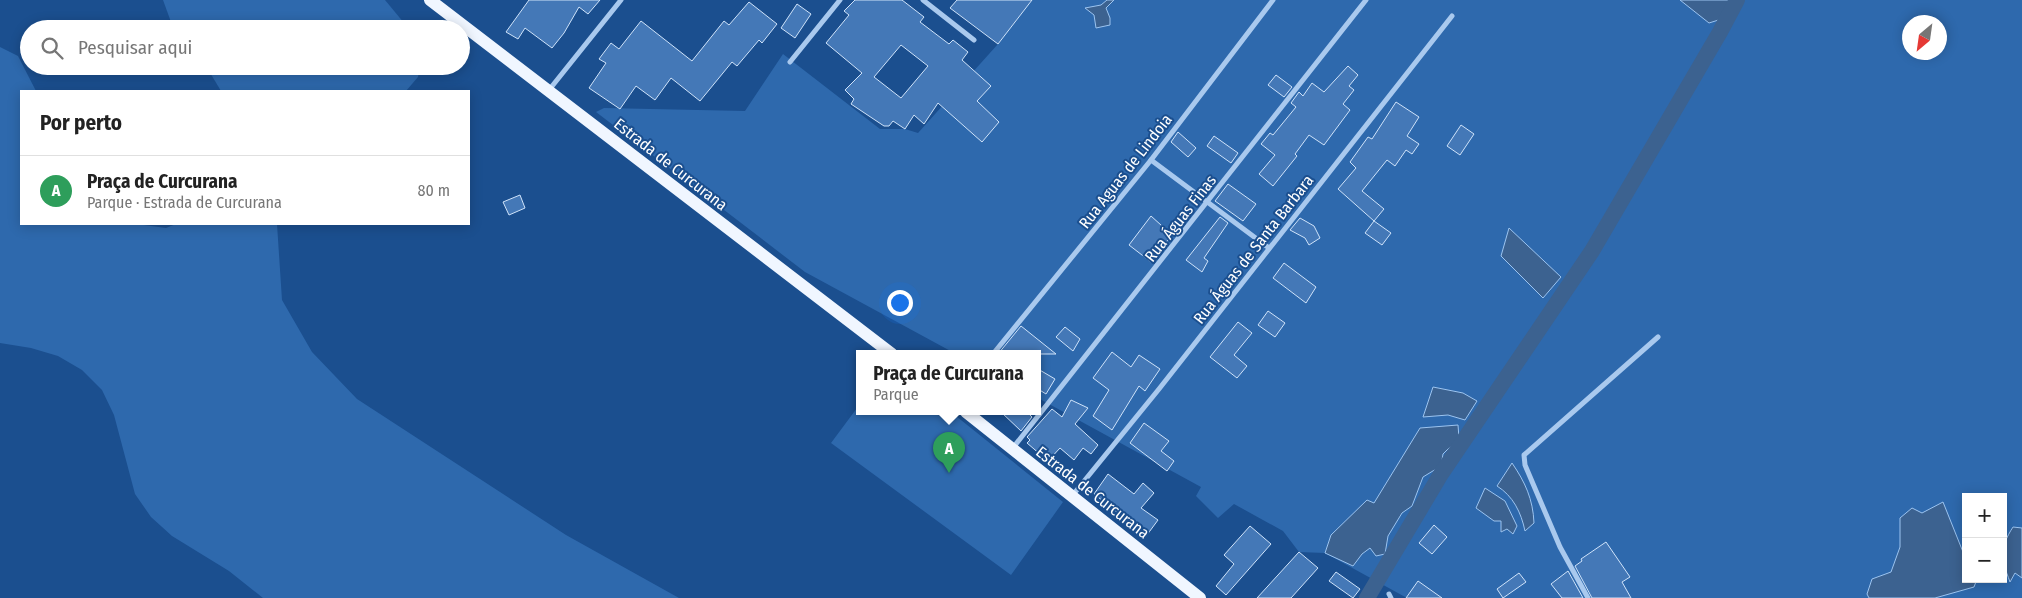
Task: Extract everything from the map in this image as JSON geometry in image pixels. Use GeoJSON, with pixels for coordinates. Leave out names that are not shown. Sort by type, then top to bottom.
{"type":"FeatureCollection","features":[{"type":"Feature","properties":{"kind":"main road","name":"Estrada de Curcurana"},"geometry":{"type":"LineString","coordinates":[[430,0],[456,20]]}},
{"type":"Feature","properties":{"kind":"main road","name":"Estrada de Curcurana"},"geometry":{"type":"LineString","coordinates":[[470,30],[887,350]]}},
{"type":"Feature","properties":{"kind":"main road","name":"Estrada de Curcurana"},"geometry":{"type":"LineString","coordinates":[[970,415],[1200,598]]}},
{"type":"Feature","properties":{"kind":"street"},"geometry":{"type":"LineString","coordinates":[[549,90],[621,0]]}},
{"type":"Feature","properties":{"kind":"street"},"geometry":{"type":"LineString","coordinates":[[790,62],[840,0]]}},
{"type":"Feature","properties":{"kind":"street"},"geometry":{"type":"LineString","coordinates":[[923,0],[974,40]]}},
{"type":"Feature","properties":{"kind":"street","name":"Rua Aguas de Lindoia"},"geometry":{"type":"LineString","coordinates":[[996,350],[1151,160],[1273,0]]}},
{"type":"Feature","properties":{"kind":"street","name":"Rua Águas Finas"},"geometry":{"type":"LineString","coordinates":[[1041,413],[1209,202],[1366,0]]}},
{"type":"Feature","properties":{"kind":"street","name":"Rua Águas de Santa Barbara"},"geometry":{"type":"LineString","coordinates":[[1072,496],[1160,389],[1452,16]]}},
{"type":"Feature","properties":{"kind":"street"},"geometry":{"type":"LineString","coordinates":[[1151,160],[1269,248]]}},
{"type":"Feature","properties":{"kind":"street"},"geometry":{"type":"LineString","coordinates":[[1588,598],[1560,547],[1525,465],[1524,455],[1658,337]]}},
{"type":"Feature","properties":{"kind":"street","name":"Rua Águas Finas"},"geometry":{"type":"LineString","coordinates":[[1012,449],[1039,415]]}},
{"type":"Feature","properties":{"kind":"shaded area"},"geometry":{"type":"Polygon","coordinates":[[[163,0],[385,0],[402,20],[170,20],[163,0]]]}},
{"type":"Feature","properties":{"kind":"shaded area"},"geometry":{"type":"Polygon","coordinates":[[[1032,0],[2022,0],[2022,598],[1407,598],[1325,553],[1299,552],[1283,531],[1234,504],[1218,518],[1196,496],[1201,487],[1041,400],[1041,350],[949,350],[805,272],[596,112],[604,108],[745,111],[783,54],[880,129],[905,129],[918,133],[998,44],[1032,0]]]}},
{"type":"Feature","properties":{"kind":"shaded area"},"geometry":{"type":"Polygon","coordinates":[[[1107,0],[1114,0],[1106,8],[1110,18],[1110,25],[1096,28],[1094,15],[1085,8],[1101,5],[1107,0]]]}},
{"type":"Feature","properties":{"kind":"shaded area"},"geometry":{"type":"Polygon","coordinates":[[[1680,0],[1738,0],[1728,17],[1709,23],[1680,0]]]}},
{"type":"Feature","properties":{"kind":"shaded area"},"geometry":{"type":"Polygon","coordinates":[[[0,47],[18,56],[20,60],[20,75],[28,75],[35,90],[20,90],[20,225],[144,225],[166,228],[174,225],[277,225],[282,300],[312,352],[357,399],[566,535],[679,598],[263,598],[229,571],[172,536],[151,517],[135,494],[114,415],[102,390],[82,370],[58,356],[31,348],[0,343],[0,47]]]}},
{"type":"Feature","properties":{"kind":"shaded area"},"geometry":{"type":"Polygon","coordinates":[[[211,75],[418,75],[407,90],[220,90],[211,75]]]}},
{"type":"Feature","properties":{"kind":"shaded area"},"geometry":{"type":"Polygon","coordinates":[[[1509,228],[1561,277],[1543,298],[1501,256],[1509,228]]]}},
{"type":"Feature","properties":{"kind":"shaded area"},"geometry":{"type":"Polygon","coordinates":[[[1433,387],[1463,393],[1477,401],[1465,420],[1448,415],[1423,417],[1433,387]]]}},
{"type":"Feature","properties":{"kind":"shaded area"},"geometry":{"type":"Polygon","coordinates":[[[856,409],[856,415],[955,415],[1063,502],[1011,575],[831,443],[856,409]]]}},
{"type":"Feature","properties":{"kind":"shaded area"},"geometry":{"type":"Polygon","coordinates":[[[1458,425],[1459,438],[1443,454],[1441,466],[1423,477],[1412,506],[1402,513],[1388,536],[1385,554],[1376,556],[1370,548],[1362,554],[1353,566],[1325,553],[1331,535],[1367,500],[1374,503],[1420,428],[1458,425]]]}},
{"type":"Feature","properties":{"kind":"shaded area"},"geometry":{"type":"Polygon","coordinates":[[[1512,463],[1521,477],[1532,506],[1534,523],[1525,531],[1516,505],[1497,486],[1512,463]]]}},
{"type":"Feature","properties":{"kind":"shaded area"},"geometry":{"type":"Polygon","coordinates":[[[1485,488],[1505,501],[1517,526],[1513,534],[1507,529],[1501,532],[1501,521],[1494,521],[1476,508],[1485,488]]]}},
{"type":"Feature","properties":{"kind":"shaded area"},"geometry":{"type":"Polygon","coordinates":[[[1943,502],[1962,550],[1962,583],[1976,583],[1974,587],[1935,598],[1869,598],[1867,594],[1872,579],[1891,572],[1900,547],[1900,518],[1912,508],[1922,513],[1943,502]]]}},
{"type":"Feature","properties":{"kind":"shaded area"},"geometry":{"type":"Polygon","coordinates":[[[2013,527],[2022,528],[2022,578],[2015,573],[2010,582],[2007,572],[2008,535],[2013,527]]]}},
{"type":"Feature","properties":{"kind":"building"},"geometry":{"type":"Polygon","coordinates":[[[529,0],[600,0],[588,14],[579,7],[564,33],[552,48],[525,28],[518,39],[506,32],[529,0]]]}},
{"type":"Feature","properties":{"kind":"building"},"geometry":{"type":"Polygon","coordinates":[[[855,0],[902,0],[924,17],[920,22],[949,44],[953,40],[968,52],[962,60],[991,86],[977,101],[999,122],[982,142],[938,103],[924,124],[914,115],[905,129],[893,121],[889,126],[884,126],[851,104],[854,99],[845,90],[862,73],[826,43],[849,15],[844,11],[855,0]],[[901,45],[874,77],[901,98],[928,66],[901,45]]]}},
{"type":"Feature","properties":{"kind":"building"},"geometry":{"type":"Polygon","coordinates":[[[957,0],[1032,0],[998,44],[950,8],[957,0]]]}},
{"type":"Feature","properties":{"kind":"building"},"geometry":{"type":"Polygon","coordinates":[[[749,2],[777,24],[762,43],[759,40],[737,66],[732,62],[700,101],[671,78],[655,100],[636,86],[620,109],[589,88],[606,63],[599,59],[611,43],[619,49],[641,21],[692,61],[724,21],[729,25],[749,2]]]}},
{"type":"Feature","properties":{"kind":"building"},"geometry":{"type":"Polygon","coordinates":[[[797,4],[811,14],[795,38],[781,28],[797,4]]]}},
{"type":"Feature","properties":{"kind":"building"},"geometry":{"type":"Polygon","coordinates":[[[1348,66],[1358,75],[1349,86],[1354,90],[1343,104],[1350,110],[1324,145],[1309,135],[1295,154],[1297,156],[1273,186],[1259,174],[1275,155],[1261,144],[1270,133],[1273,135],[1296,107],[1291,103],[1299,92],[1303,96],[1312,83],[1324,92],[1348,66]]]}},
{"type":"Feature","properties":{"kind":"building"},"geometry":{"type":"Polygon","coordinates":[[[1276,75],[1292,87],[1284,97],[1268,85],[1276,75]]]}},
{"type":"Feature","properties":{"kind":"building"},"geometry":{"type":"Polygon","coordinates":[[[1396,102],[1419,117],[1407,136],[1419,144],[1412,154],[1406,150],[1395,166],[1387,160],[1362,191],[1384,209],[1374,221],[1338,189],[1356,168],[1350,162],[1368,137],[1372,139],[1396,102]]]}},
{"type":"Feature","properties":{"kind":"building"},"geometry":{"type":"Polygon","coordinates":[[[1461,125],[1474,134],[1460,155],[1447,146],[1461,125]]]}},
{"type":"Feature","properties":{"kind":"building"},"geometry":{"type":"Polygon","coordinates":[[[1178,132],[1196,148],[1188,157],[1171,142],[1178,132]]]}},
{"type":"Feature","properties":{"kind":"building"},"geometry":{"type":"Polygon","coordinates":[[[1214,136],[1238,153],[1231,163],[1207,146],[1214,136]]]}},
{"type":"Feature","properties":{"kind":"building"},"geometry":{"type":"Polygon","coordinates":[[[1228,184],[1256,204],[1243,221],[1215,201],[1228,184]]]}},
{"type":"Feature","properties":{"kind":"building"},"geometry":{"type":"Polygon","coordinates":[[[520,195],[525,208],[509,215],[503,202],[520,195]]]}},
{"type":"Feature","properties":{"kind":"building"},"geometry":{"type":"Polygon","coordinates":[[[1151,216],[1172,235],[1151,262],[1129,245],[1151,216]]]}},
{"type":"Feature","properties":{"kind":"building"},"geometry":{"type":"Polygon","coordinates":[[[1220,217],[1228,223],[1204,258],[1208,261],[1202,272],[1186,260],[1220,217]]]}},
{"type":"Feature","properties":{"kind":"building"},"geometry":{"type":"Polygon","coordinates":[[[1300,218],[1314,226],[1320,238],[1309,245],[1305,238],[1290,230],[1300,218]]]}},
{"type":"Feature","properties":{"kind":"building"},"geometry":{"type":"Polygon","coordinates":[[[1374,221],[1391,233],[1382,245],[1365,233],[1374,221]]]}},
{"type":"Feature","properties":{"kind":"building"},"geometry":{"type":"Polygon","coordinates":[[[1284,263],[1316,287],[1306,303],[1273,278],[1284,263]]]}},
{"type":"Feature","properties":{"kind":"building"},"geometry":{"type":"Polygon","coordinates":[[[1268,311],[1285,323],[1275,337],[1258,325],[1268,311]]]}},
{"type":"Feature","properties":{"kind":"building"},"geometry":{"type":"Polygon","coordinates":[[[1238,322],[1252,333],[1234,355],[1247,366],[1237,378],[1210,357],[1238,322]]]}},
{"type":"Feature","properties":{"kind":"building"},"geometry":{"type":"Polygon","coordinates":[[[1021,326],[1056,354],[1041,354],[1041,350],[1001,350],[1021,326]]]}},
{"type":"Feature","properties":{"kind":"building"},"geometry":{"type":"Polygon","coordinates":[[[1065,327],[1080,339],[1073,351],[1056,337],[1065,327]]]}},
{"type":"Feature","properties":{"kind":"building"},"geometry":{"type":"Polygon","coordinates":[[[1112,352],[1131,367],[1139,355],[1160,369],[1145,391],[1139,386],[1112,430],[1093,416],[1109,390],[1093,378],[1112,352]]]}},
{"type":"Feature","properties":{"kind":"building"},"geometry":{"type":"Polygon","coordinates":[[[1041,371],[1055,379],[1046,394],[1041,391],[1041,371]]]}},
{"type":"Feature","properties":{"kind":"building"},"geometry":{"type":"Polygon","coordinates":[[[1071,400],[1088,408],[1075,424],[1098,445],[1091,454],[1083,448],[1074,460],[1060,448],[1048,461],[1027,443],[1030,440],[1027,437],[1052,409],[1062,417],[1071,400]]]}},
{"type":"Feature","properties":{"kind":"building"},"geometry":{"type":"Polygon","coordinates":[[[1004,415],[1030,415],[1032,417],[1021,431],[1004,415]]]}},
{"type":"Feature","properties":{"kind":"building"},"geometry":{"type":"Polygon","coordinates":[[[1144,423],[1169,441],[1161,451],[1174,461],[1167,471],[1130,443],[1144,423]]]}},
{"type":"Feature","properties":{"kind":"building"},"geometry":{"type":"Polygon","coordinates":[[[1108,474],[1134,494],[1143,483],[1154,493],[1141,508],[1158,520],[1144,539],[1117,512],[1094,494],[1108,474]]]}},
{"type":"Feature","properties":{"kind":"building"},"geometry":{"type":"Polygon","coordinates":[[[1434,525],[1447,537],[1432,554],[1419,543],[1434,525]]]}},
{"type":"Feature","properties":{"kind":"building"},"geometry":{"type":"Polygon","coordinates":[[[1250,526],[1271,544],[1226,595],[1216,586],[1234,564],[1224,555],[1250,526]]]}},
{"type":"Feature","properties":{"kind":"building"},"geometry":{"type":"Polygon","coordinates":[[[1606,542],[1630,577],[1622,582],[1631,598],[1592,598],[1575,566],[1582,561],[1581,559],[1606,542]]]}},
{"type":"Feature","properties":{"kind":"building"},"geometry":{"type":"Polygon","coordinates":[[[1299,552],[1318,568],[1291,598],[1257,598],[1299,552]]]}},
{"type":"Feature","properties":{"kind":"building"},"geometry":{"type":"Polygon","coordinates":[[[1568,571],[1583,598],[1562,598],[1551,584],[1568,571]]]}},
{"type":"Feature","properties":{"kind":"building"},"geometry":{"type":"Polygon","coordinates":[[[1336,572],[1360,589],[1353,598],[1329,581],[1336,572]]]}},
{"type":"Feature","properties":{"kind":"building"},"geometry":{"type":"Polygon","coordinates":[[[1519,573],[1526,582],[1503,598],[1497,589],[1519,573]]]}},
{"type":"Feature","properties":{"kind":"building"},"geometry":{"type":"Polygon","coordinates":[[[1418,581],[1442,598],[1406,598],[1418,581]]]}},
{"type":"Feature","properties":{"kind":"waterway"},"geometry":{"type":"LineString","coordinates":[[1367,598],[1441,474],[1592,251],[1737,0]]}},
{"type":"Feature","properties":{"kind":"place","name":"Praça de Curcurana"},"geometry":{"type":"Point","coordinates":[949,473]}}]}
